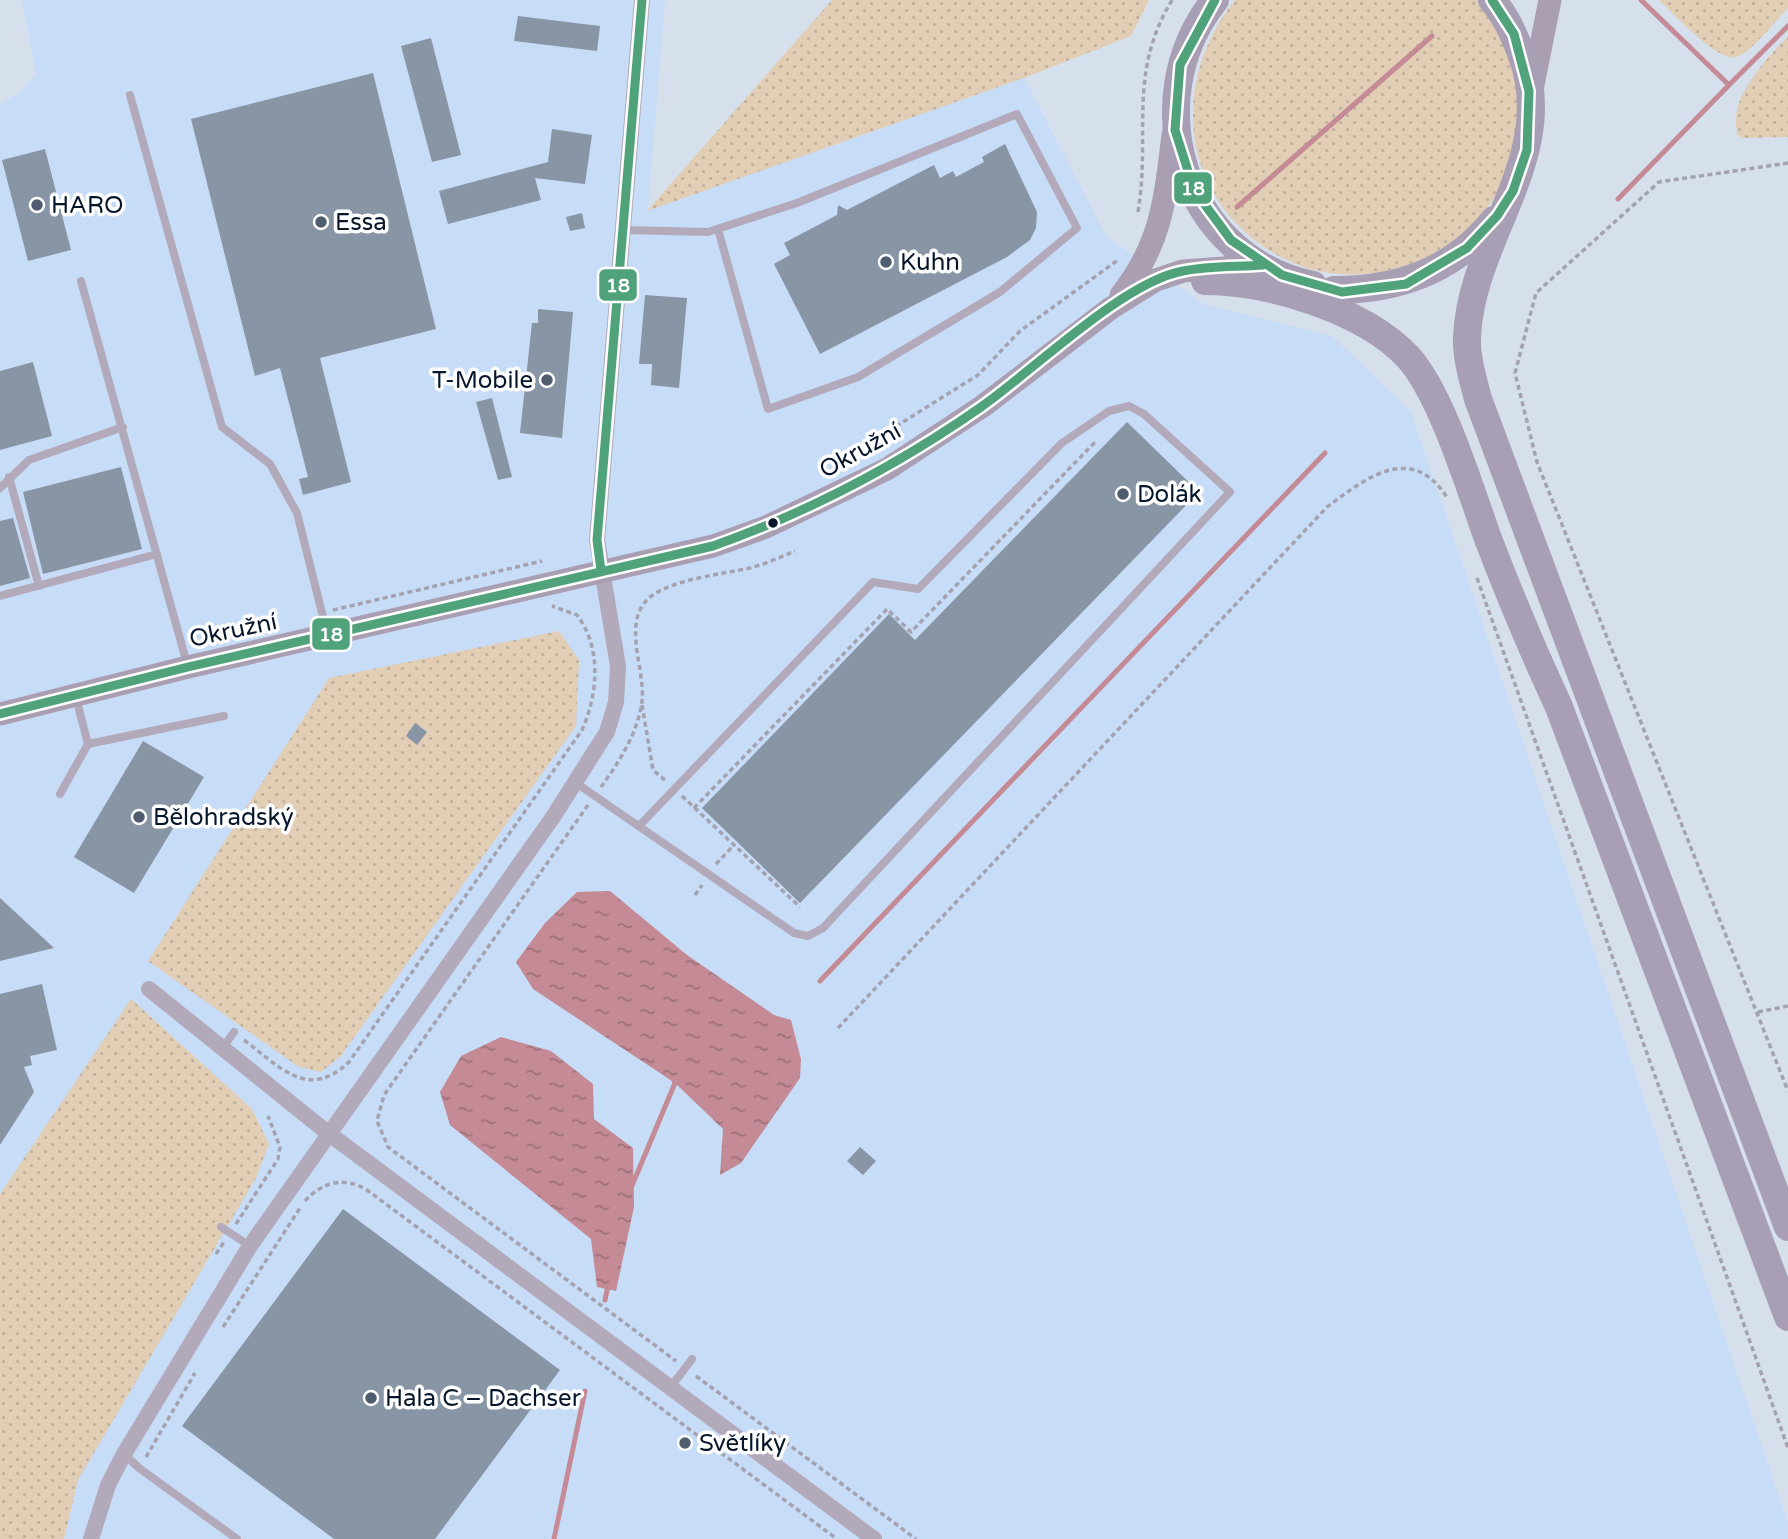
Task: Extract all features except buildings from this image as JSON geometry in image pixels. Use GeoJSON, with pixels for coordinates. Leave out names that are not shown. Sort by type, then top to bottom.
{"type":"FeatureCollection","features":[{"type":"Feature","properties":{"kind":"highway"},"geometry":{"type":"LineString","coordinates":[[1492,0],[1515,35],[1526,65],[1531,96],[1531,126],[1526,155],[1476,284],[1469,315],[1467,339],[1478,399],[1788,1227]]}},
{"type":"Feature","properties":{"kind":"highway"},"geometry":{"type":"LineString","coordinates":[[1209,4],[1180,66],[1175,121],[1179,152],[1188,181],[1202,208],[1221,232],[1243,253],[1302,283],[1360,298],[1392,317],[1420,343],[1440,373],[1532,615],[1559,707]]}},
{"type":"Feature","properties":{"kind":"highway"},"geometry":{"type":"LineString","coordinates":[[1334,290],[1366,290],[1399,285],[1429,273],[1466,249],[1503,209]]}},
{"type":"Feature","properties":{"kind":"highway"},"geometry":{"type":"LineString","coordinates":[[1205,281],[1244,283],[1338,310],[1362,320],[1385,335],[1410,359],[1450,437],[1515,610],[1559,707],[1788,1317]]}},
{"type":"Feature","properties":{"kind":"main road"},"geometry":{"type":"LineString","coordinates":[[1531,96],[1550,0]]}},
{"type":"Feature","properties":{"kind":"main road","name":"Okružní"},"geometry":{"type":"LineString","coordinates":[[1111,307],[1139,273],[1160,224],[1175,121]]}},
{"type":"Feature","properties":{"kind":"main road","name":"Okružní"},"geometry":{"type":"LineString","coordinates":[[0,714],[188,667],[601,570],[666,559],[713,546],[766,527],[887,469],[983,406],[1111,307],[1156,280],[1183,271],[1264,265]]}},
{"type":"Feature","properties":{"kind":"main road"},"geometry":{"type":"LineString","coordinates":[[1052,354],[1158,292],[1205,281]]}},
{"type":"Feature","properties":{"kind":"street"},"geometry":{"type":"LineString","coordinates":[[91,1539],[108,1485],[124,1454],[250,1246],[576,783],[607,732],[616,702],[618,666],[597,540],[642,0]]}},
{"type":"Feature","properties":{"kind":"street"},"geometry":{"type":"LineString","coordinates":[[149,989],[328,1133],[874,1539]]}},
{"type":"Feature","properties":{"kind":"lane"},"geometry":{"type":"LineString","coordinates":[[130,95],[222,427],[270,464],[297,513],[327,636]]}},
{"type":"Feature","properties":{"kind":"lane"},"geometry":{"type":"LineString","coordinates":[[624,230],[708,232],[810,198],[1017,114],[1077,228],[1000,292],[858,377],[768,410],[718,229]]}},
{"type":"Feature","properties":{"kind":"lane"},"geometry":{"type":"LineString","coordinates":[[81,281],[188,667]]}},
{"type":"Feature","properties":{"kind":"lane"},"geometry":{"type":"LineString","coordinates":[[576,783],[794,933],[808,936],[823,928],[1230,492],[1144,414],[1129,406],[1109,411],[1062,443],[918,589],[873,582],[639,826]]}},
{"type":"Feature","properties":{"kind":"lane"},"geometry":{"type":"LineString","coordinates":[[0,488],[29,460],[123,427]]}},
{"type":"Feature","properties":{"kind":"lane"},"geometry":{"type":"LineString","coordinates":[[9,477],[39,586]]}},
{"type":"Feature","properties":{"kind":"lane"},"geometry":{"type":"LineString","coordinates":[[0,596],[157,554]]}},
{"type":"Feature","properties":{"kind":"lane"},"geometry":{"type":"LineString","coordinates":[[60,794],[88,744],[75,695]]}},
{"type":"Feature","properties":{"kind":"lane"},"geometry":{"type":"LineString","coordinates":[[88,744],[224,716]]}},
{"type":"Feature","properties":{"kind":"lane"},"geometry":{"type":"LineString","coordinates":[[221,1049],[234,1032]]}},
{"type":"Feature","properties":{"kind":"lane"},"geometry":{"type":"LineString","coordinates":[[221,1227],[250,1246]]}},
{"type":"Feature","properties":{"kind":"lane"},"geometry":{"type":"LineString","coordinates":[[670,1388],[692,1359]]}},
{"type":"Feature","properties":{"kind":"lane"},"geometry":{"type":"LineString","coordinates":[[124,1454],[139,1468],[237,1539]]}},
{"type":"Feature","properties":{"kind":"path"},"geometry":{"type":"LineString","coordinates":[[1788,163],[1659,182],[1536,293],[1515,373],[1537,462],[1788,1091]]}},
{"type":"Feature","properties":{"kind":"path"},"geometry":{"type":"LineString","coordinates":[[694,808],[887,609],[911,632],[1097,440]]}},
{"type":"Feature","properties":{"kind":"path"},"geometry":{"type":"LineString","coordinates":[[838,1028],[1327,508],[1366,477],[1388,469],[1408,468],[1433,480],[1447,496],[1452,509]]}},
{"type":"Feature","properties":{"kind":"path"},"geometry":{"type":"LineString","coordinates":[[795,551],[754,567],[664,589],[651,596],[636,618],[642,703],[653,770],[800,907]]}},
{"type":"Feature","properties":{"kind":"path"},"geometry":{"type":"LineString","coordinates":[[321,613],[542,561]]}},
{"type":"Feature","properties":{"kind":"path"},"geometry":{"type":"LineString","coordinates":[[1475,575],[1788,1448]]}},
{"type":"Feature","properties":{"kind":"path"},"geometry":{"type":"LineString","coordinates":[[234,1032],[297,1078],[325,1079],[349,1062],[582,730],[594,694],[590,640],[577,615],[552,606]]}},
{"type":"Feature","properties":{"kind":"path"},"geometry":{"type":"LineString","coordinates":[[642,703],[627,746],[595,796],[384,1095],[377,1121],[379,1133],[388,1147],[916,1539]]}},
{"type":"Feature","properties":{"kind":"path"},"geometry":{"type":"LineString","coordinates":[[1758,1012],[1788,1006]]}},
{"type":"Feature","properties":{"kind":"path"},"geometry":{"type":"LineString","coordinates":[[216,1254],[278,1159],[280,1147],[268,1116]]}},
{"type":"Feature","properties":{"kind":"path"},"geometry":{"type":"LineString","coordinates":[[223,1327],[314,1191],[334,1182],[359,1186],[837,1539]]}},
{"type":"Feature","properties":{"kind":"path"},"geometry":{"type":"LineString","coordinates":[[139,1468],[202,1362]]}},
{"type":"Feature","properties":{"kind":"shaded area"},"geometry":{"type":"Polygon","coordinates":[[[22,0],[665,0],[648,210],[1024,78],[1107,237],[1205,305],[1332,336],[1411,412],[1788,1523],[1788,1539],[0,1539],[0,104],[20,92],[36,74],[22,0]]]}},
{"type":"Feature","properties":{"kind":"shaded area"},"geometry":{"type":"Polygon","coordinates":[[[832,0],[1149,0],[1131,36],[1024,78],[647,211],[832,0]]]}},
{"type":"Feature","properties":{"kind":"shaded area"},"geometry":{"type":"Polygon","coordinates":[[[1235,0],[1477,0],[1502,35],[1510,53],[1518,90],[1516,130],[1506,173],[1498,192],[1478,218],[1454,240],[1427,257],[1397,268],[1366,274],[1334,274],[1302,266],[1272,252],[1241,228],[1218,200],[1202,169],[1194,135],[1194,101],[1200,66],[1214,32],[1235,0]]]}},
{"type":"Feature","properties":{"kind":"shaded area"},"geometry":{"type":"Polygon","coordinates":[[[1659,0],[1788,0],[1788,8],[1749,49],[1736,57],[1728,57],[1707,45],[1659,0]]]}},
{"type":"Feature","properties":{"kind":"shaded area"},"geometry":{"type":"Polygon","coordinates":[[[1788,36],[1788,137],[1743,138],[1738,135],[1736,121],[1743,94],[1759,68],[1788,36]]]}},
{"type":"Feature","properties":{"kind":"shaded area"},"geometry":{"type":"Polygon","coordinates":[[[559,631],[579,660],[576,726],[341,1056],[321,1072],[299,1067],[148,961],[329,678],[559,631]]]}},
{"type":"Feature","properties":{"kind":"shaded area"},"geometry":{"type":"Polygon","coordinates":[[[131,999],[252,1109],[269,1144],[256,1178],[78,1480],[64,1539],[0,1539],[0,1194],[131,999]]]}},
{"type":"Feature","properties":{"kind":"water"},"geometry":{"type":"Polygon","coordinates":[[[610,891],[687,955],[774,1015],[791,1020],[801,1059],[800,1078],[741,1163],[720,1175],[723,1129],[675,1083],[533,989],[516,962],[545,923],[577,892],[610,891]]]}},
{"type":"Feature","properties":{"kind":"water"},"geometry":{"type":"Polygon","coordinates":[[[501,1037],[551,1051],[593,1084],[594,1119],[633,1148],[634,1207],[616,1291],[597,1287],[591,1239],[450,1125],[440,1092],[461,1056],[501,1037]]]}},
{"type":"Feature","properties":{"kind":"waterway"},"geometry":{"type":"LineString","coordinates":[[1641,0],[1729,85],[1788,26]]}},
{"type":"Feature","properties":{"kind":"waterway"},"geometry":{"type":"LineString","coordinates":[[1237,207],[1432,36]]}},
{"type":"Feature","properties":{"kind":"waterway"},"geometry":{"type":"LineString","coordinates":[[1618,199],[1729,85]]}},
{"type":"Feature","properties":{"kind":"waterway"},"geometry":{"type":"LineString","coordinates":[[820,981],[1325,453]]}},
{"type":"Feature","properties":{"kind":"waterway"},"geometry":{"type":"LineString","coordinates":[[631,1188],[675,1083],[673,1078]]}},
{"type":"Feature","properties":{"kind":"waterway"},"geometry":{"type":"LineString","coordinates":[[605,1300],[608,1286]]}},
{"type":"Feature","properties":{"kind":"waterway"},"geometry":{"type":"LineString","coordinates":[[554,1539],[585,1391]]}},
{"type":"Feature","properties":{"kind":"transit line","name":"18"},"geometry":{"type":"LineString","coordinates":[[601,570],[597,540],[642,0]]}},
{"type":"Feature","properties":{"kind":"transit line","name":"18"},"geometry":{"type":"LineString","coordinates":[[1215,0],[1180,65],[1175,130],[1194,190],[1231,240],[1282,275],[1342,292],[1406,284],[1467,248],[1497,216],[1513,191],[1527,150],[1529,91],[1514,34],[1492,0]]}},
{"type":"Feature","properties":{"kind":"transit line","name":"18"},"geometry":{"type":"LineString","coordinates":[[0,714],[188,667],[713,546],[784,518],[885,468],[981,407],[1079,329],[1159,278],[1193,269],[1263,265]]}},
{"type":"Feature","properties":{"kind":"place","name":"HARO"},"geometry":{"type":"Point","coordinates":[37,205]}},
{"type":"Feature","properties":{"kind":"place","name":"Essa"},"geometry":{"type":"Point","coordinates":[321,222]}},
{"type":"Feature","properties":{"kind":"place","name":"Kuhn"},"geometry":{"type":"Point","coordinates":[886,262]}},
{"type":"Feature","properties":{"kind":"place","name":"T-Mobile"},"geometry":{"type":"Point","coordinates":[547,380]}},
{"type":"Feature","properties":{"kind":"place","name":"Dolák"},"geometry":{"type":"Point","coordinates":[1123,494]}},
{"type":"Feature","properties":{"kind":"place","name":"Bělohradský"},"geometry":{"type":"Point","coordinates":[139,817]}},
{"type":"Feature","properties":{"kind":"place","name":"Hala C – Dachser"},"geometry":{"type":"Point","coordinates":[371,1398]}},
{"type":"Feature","properties":{"kind":"place","name":"Světlíky"},"geometry":{"type":"Point","coordinates":[685,1443]}}]}
